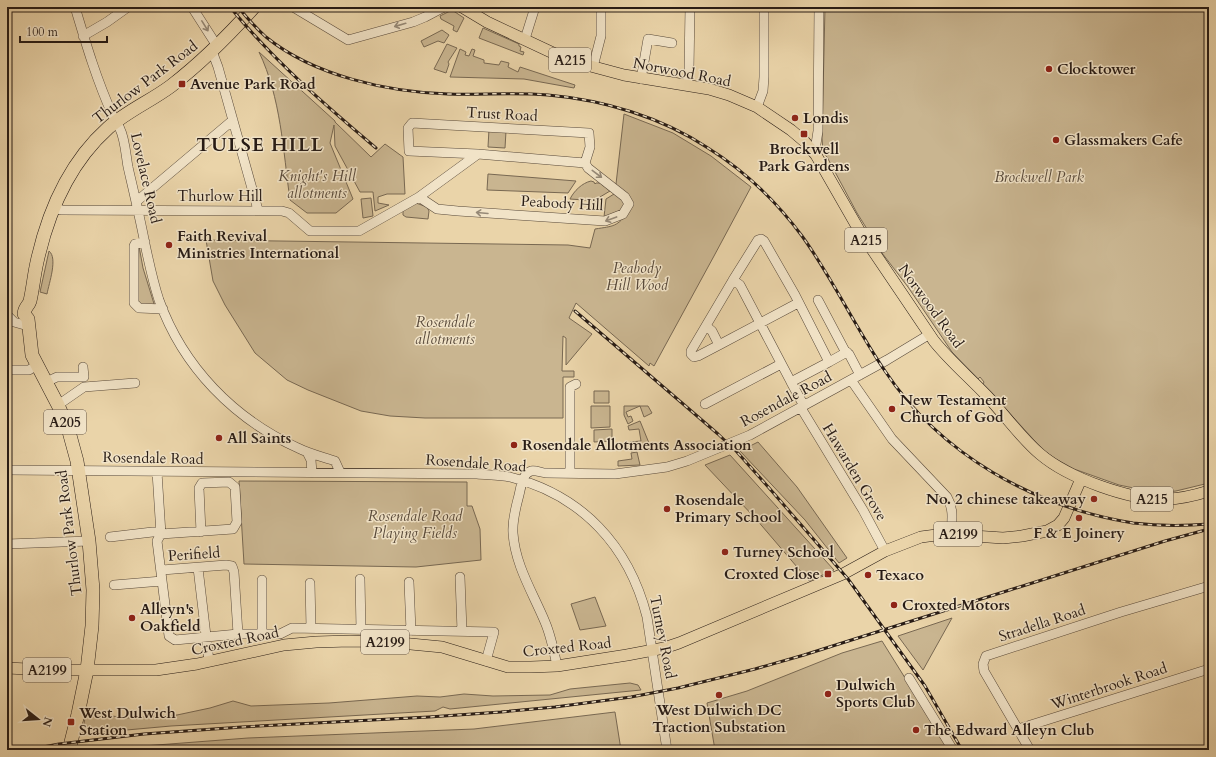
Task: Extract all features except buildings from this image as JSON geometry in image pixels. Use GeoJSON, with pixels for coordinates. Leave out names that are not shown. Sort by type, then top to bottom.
{"type":"FeatureCollection","features":[{"type":"Feature","properties":{"kind":"highway","name":"Thurlow Park Road"},"geometry":{"type":"LineString","coordinates":[[69,750],[87,670],[93,606],[92,573],[89,541],[76,458],[68,428],[30,348],[28,323],[33,314],[34,308],[29,303],[38,259],[52,208],[84,154],[96,140],[116,122],[169,87],[214,49],[254,7]]}},
{"type":"Feature","properties":{"kind":"main road","name":"Norwood Road"},"geometry":{"type":"LineString","coordinates":[[462,7],[487,22],[525,39],[557,56],[641,79],[709,89],[729,95],[757,107],[791,130],[804,141],[830,178],[859,230],[947,357],[986,395],[1032,447],[1071,475],[1121,492],[1154,499],[1173,499],[1209,491]]}},
{"type":"Feature","properties":{"kind":"main road","name":"Croxted Road"},"geometry":{"type":"LineString","coordinates":[[7,668],[48,670],[156,670],[209,661],[284,645],[350,641],[390,642],[442,647],[508,667],[557,666],[653,650],[678,643],[843,574],[885,551],[927,536],[951,534],[1003,538],[1047,531],[1058,525],[1064,518],[1081,479]]}},
{"type":"Feature","properties":{"kind":"street","name":"Lovelace Road"},"geometry":{"type":"LineString","coordinates":[[75,7],[98,79],[120,129],[158,296],[163,309],[187,354],[216,392],[233,408],[259,427],[282,440],[307,452],[335,461],[340,472]]}},
{"type":"Feature","properties":{"kind":"street"},"geometry":{"type":"LineString","coordinates":[[84,36],[128,7]]}},
{"type":"Feature","properties":{"kind":"street"},"geometry":{"type":"LineString","coordinates":[[192,7],[214,49],[258,210]]}},
{"type":"Feature","properties":{"kind":"street"},"geometry":{"type":"LineString","coordinates":[[293,7],[348,40],[413,22],[444,7]]}},
{"type":"Feature","properties":{"kind":"street"},"geometry":{"type":"LineString","coordinates":[[525,39],[536,7]]}},
{"type":"Feature","properties":{"kind":"street"},"geometry":{"type":"LineString","coordinates":[[593,67],[601,36],[600,7]]}},
{"type":"Feature","properties":{"kind":"street"},"geometry":{"type":"LineString","coordinates":[[687,85],[689,70],[690,7]]}},
{"type":"Feature","properties":{"kind":"street"},"geometry":{"type":"LineString","coordinates":[[757,107],[763,91],[764,77],[764,7]]}},
{"type":"Feature","properties":{"kind":"street"},"geometry":{"type":"LineString","coordinates":[[812,151],[816,144],[818,131],[819,7]]}},
{"type":"Feature","properties":{"kind":"street"},"geometry":{"type":"LineString","coordinates":[[641,79],[648,39],[672,43]]}},
{"type":"Feature","properties":{"kind":"street"},"geometry":{"type":"LineString","coordinates":[[138,205],[233,120]]}},
{"type":"Feature","properties":{"kind":"street","name":"Trust Road"},"geometry":{"type":"LineString","coordinates":[[455,153],[409,150],[408,128],[412,122],[589,133],[590,147],[585,163]]}},
{"type":"Feature","properties":{"kind":"street"},"geometry":{"type":"LineString","coordinates":[[461,166],[455,153],[585,163]]}},
{"type":"Feature","properties":{"kind":"street"},"geometry":{"type":"LineString","coordinates":[[419,197],[478,154]]}},
{"type":"Feature","properties":{"kind":"street","name":"Peabody Hill"},"geometry":{"type":"LineString","coordinates":[[419,197],[437,208],[447,210],[600,221],[605,221],[623,214],[629,204],[625,197],[588,168],[585,163]]}},
{"type":"Feature","properties":{"kind":"street","name":"Thurlow Hill"},"geometry":{"type":"LineString","coordinates":[[52,208],[62,210],[138,205],[282,211],[289,213],[310,231],[359,231],[419,197]]}},
{"type":"Feature","properties":{"kind":"street"},"geometry":{"type":"LineString","coordinates":[[798,303],[696,357],[692,355],[691,351],[733,280],[757,240],[761,239],[764,241],[798,303],[829,362]]}},
{"type":"Feature","properties":{"kind":"street","name":"Lovelace Road"},"geometry":{"type":"LineString","coordinates":[[145,242],[134,244],[134,303],[139,308],[163,309]]}},
{"type":"Feature","properties":{"kind":"street","name":"Hawarden Grove"},"geometry":{"type":"LineString","coordinates":[[733,280],[740,285],[791,382],[802,407],[863,510],[885,551]]}},
{"type":"Feature","properties":{"kind":"street"},"geometry":{"type":"LineString","coordinates":[[818,300],[860,375]]}},
{"type":"Feature","properties":{"kind":"street"},"geometry":{"type":"LineString","coordinates":[[7,315],[14,322],[28,323]]}},
{"type":"Feature","properties":{"kind":"street"},"geometry":{"type":"LineString","coordinates":[[706,326],[712,331],[719,345]]}},
{"type":"Feature","properties":{"kind":"street","name":"Rosendale Road"},"geometry":{"type":"LineString","coordinates":[[7,470],[477,474],[508,477],[527,482],[540,472],[615,474],[635,472],[674,465],[708,453],[750,435],[860,375],[930,334]]}},
{"type":"Feature","properties":{"kind":"street"},"geometry":{"type":"LineString","coordinates":[[791,382],[847,352]]}},
{"type":"Feature","properties":{"kind":"street"},"geometry":{"type":"LineString","coordinates":[[705,404],[781,364]]}},
{"type":"Feature","properties":{"kind":"street"},"geometry":{"type":"LineString","coordinates":[[7,370],[29,370],[37,365]]}},
{"type":"Feature","properties":{"kind":"street"},"geometry":{"type":"LineString","coordinates":[[46,382],[58,377],[84,377],[83,367]]}},
{"type":"Feature","properties":{"kind":"street"},"geometry":{"type":"LineString","coordinates":[[851,380],[892,439],[947,497],[951,504],[952,512],[951,534]]}},
{"type":"Feature","properties":{"kind":"street"},"geometry":{"type":"LineString","coordinates":[[58,405],[84,387],[135,383]]}},
{"type":"Feature","properties":{"kind":"street"},"geometry":{"type":"LineString","coordinates":[[570,473],[570,388],[576,384]]}},
{"type":"Feature","properties":{"kind":"street"},"geometry":{"type":"LineString","coordinates":[[307,452],[311,460],[312,473]]}},
{"type":"Feature","properties":{"kind":"street"},"geometry":{"type":"LineString","coordinates":[[157,472],[161,533],[157,541],[162,570],[169,636],[175,640],[238,634],[280,634],[292,628],[497,632],[486,661]]}},
{"type":"Feature","properties":{"kind":"street"},"geometry":{"type":"LineString","coordinates":[[110,537],[201,532],[233,529],[237,522],[235,488],[229,482],[202,483],[199,488],[201,532]]}},
{"type":"Feature","properties":{"kind":"street"},"geometry":{"type":"LineString","coordinates":[[527,482],[514,518],[513,535],[515,550],[521,570],[550,635],[557,666]]}},
{"type":"Feature","properties":{"kind":"street","name":"Turney Road"},"geometry":{"type":"LineString","coordinates":[[527,482],[552,492],[568,501],[611,540],[621,554],[638,589],[647,617],[667,750]]}},
{"type":"Feature","properties":{"kind":"street"},"geometry":{"type":"LineString","coordinates":[[7,544],[89,541]]}},
{"type":"Feature","properties":{"kind":"street","name":"Perifield"},"geometry":{"type":"LineString","coordinates":[[162,570],[226,565],[232,566],[234,572],[238,634]]}},
{"type":"Feature","properties":{"kind":"street"},"geometry":{"type":"LineString","coordinates":[[198,568],[209,661]]}},
{"type":"Feature","properties":{"kind":"street"},"geometry":{"type":"LineString","coordinates":[[460,577],[462,631]]}},
{"type":"Feature","properties":{"kind":"street"},"geometry":{"type":"LineString","coordinates":[[360,579],[361,630]]}},
{"type":"Feature","properties":{"kind":"street"},"geometry":{"type":"LineString","coordinates":[[262,580],[262,634]]}},
{"type":"Feature","properties":{"kind":"street"},"geometry":{"type":"LineString","coordinates":[[114,585],[162,581]]}},
{"type":"Feature","properties":{"kind":"street"},"geometry":{"type":"LineString","coordinates":[[409,582],[411,631]]}},
{"type":"Feature","properties":{"kind":"street"},"geometry":{"type":"LineString","coordinates":[[310,584],[311,628]]}},
{"type":"Feature","properties":{"kind":"street","name":"Stradella Road"},"geometry":{"type":"LineString","coordinates":[[1030,750],[984,671],[983,664],[986,656],[1209,586]]}},
{"type":"Feature","properties":{"kind":"street","name":"Winterbrook Road"},"geometry":{"type":"LineString","coordinates":[[1018,730],[1209,668]]}},
{"type":"Feature","properties":{"kind":"street"},"geometry":{"type":"LineString","coordinates":[[909,678],[953,750]]}},
{"type":"Feature","properties":{"kind":"green space","name":"Brockwell Park"},"geometry":{"type":"Polygon","coordinates":[[[825,7],[1209,7],[1209,483],[1176,491],[1158,493],[1119,485],[1074,469],[1043,450],[983,384],[984,382],[980,377],[978,379],[952,352],[908,287],[882,253],[857,213],[823,152],[825,7]]]}},
{"type":"Feature","properties":{"kind":"green space"},"geometry":{"type":"Polygon","coordinates":[[[452,10],[464,18],[457,32],[453,30],[454,26],[441,19],[440,16],[452,10]]]}},
{"type":"Feature","properties":{"kind":"green space"},"geometry":{"type":"Polygon","coordinates":[[[483,28],[519,44],[521,47],[520,51],[524,52],[523,55],[479,38],[483,28]]]}},
{"type":"Feature","properties":{"kind":"green space"},"geometry":{"type":"Polygon","coordinates":[[[442,30],[449,35],[444,43],[438,41],[424,47],[421,41],[442,30]]]}},
{"type":"Feature","properties":{"kind":"green space"},"geometry":{"type":"Polygon","coordinates":[[[447,44],[457,48],[448,62],[449,64],[446,73],[434,69],[447,44]]]}},
{"type":"Feature","properties":{"kind":"green space"},"geometry":{"type":"Polygon","coordinates":[[[460,49],[466,52],[465,55],[469,56],[472,49],[475,50],[473,56],[484,60],[484,63],[499,65],[501,61],[509,63],[508,67],[518,72],[520,67],[575,85],[574,88],[524,79],[450,77],[460,49]]]}},
{"type":"Feature","properties":{"kind":"green space","name":"Knight's Hill allotments"},"geometry":{"type":"Polygon","coordinates":[[[259,52],[335,121],[371,157],[385,144],[403,157],[405,194],[387,194],[378,197],[378,203],[389,205],[375,211],[373,192],[360,192],[335,146],[334,125],[330,143],[353,199],[336,213],[307,213],[290,200],[277,106],[259,52]]]}},
{"type":"Feature","properties":{"kind":"green space","name":"Rosendale allotments"},"geometry":{"type":"Polygon","coordinates":[[[624,114],[673,133],[711,156],[751,187],[654,366],[650,363],[649,366],[576,303],[569,318],[592,334],[566,365],[566,338],[563,336],[562,371],[574,371],[574,377],[563,377],[563,418],[425,418],[390,416],[361,411],[287,380],[255,353],[225,305],[213,281],[206,240],[568,245],[590,248],[595,229],[615,225],[629,211],[616,184],[624,114]]]}},
{"type":"Feature","properties":{"kind":"green space"},"geometry":{"type":"Polygon","coordinates":[[[489,129],[506,131],[505,148],[488,147],[489,129]]]}},
{"type":"Feature","properties":{"kind":"green space"},"geometry":{"type":"Polygon","coordinates":[[[488,174],[576,181],[568,193],[487,190],[488,174]]]}},
{"type":"Feature","properties":{"kind":"green space"},"geometry":{"type":"Polygon","coordinates":[[[591,181],[595,184],[600,183],[610,191],[600,197],[598,201],[570,199],[579,188],[591,181]]]}},
{"type":"Feature","properties":{"kind":"green space"},"geometry":{"type":"Polygon","coordinates":[[[614,194],[624,199],[624,207],[622,210],[604,217],[606,199],[614,194]]]}},
{"type":"Feature","properties":{"kind":"green space"},"geometry":{"type":"Polygon","coordinates":[[[371,198],[373,216],[363,218],[361,199],[371,198]]]}},
{"type":"Feature","properties":{"kind":"green space"},"geometry":{"type":"Polygon","coordinates":[[[416,203],[427,207],[429,211],[428,219],[406,217],[403,215],[403,211],[416,203]]]}},
{"type":"Feature","properties":{"kind":"green space"},"geometry":{"type":"Polygon","coordinates":[[[139,246],[143,268],[155,307],[147,307],[137,302],[139,246]]]}},
{"type":"Feature","properties":{"kind":"green space"},"geometry":{"type":"Polygon","coordinates":[[[49,251],[52,254],[53,265],[47,294],[40,292],[49,251]]]}},
{"type":"Feature","properties":{"kind":"green space"},"geometry":{"type":"Polygon","coordinates":[[[594,391],[609,391],[609,403],[594,403],[594,391]]]}},
{"type":"Feature","properties":{"kind":"green space"},"geometry":{"type":"Polygon","coordinates":[[[591,406],[610,406],[610,427],[591,428],[591,406]]]}},
{"type":"Feature","properties":{"kind":"green space"},"geometry":{"type":"Polygon","coordinates":[[[624,406],[640,406],[626,412],[628,417],[631,416],[633,421],[628,424],[624,415],[624,406]]]}},
{"type":"Feature","properties":{"kind":"green space"},"geometry":{"type":"Polygon","coordinates":[[[640,406],[648,406],[652,413],[644,417],[640,406]]]}},
{"type":"Feature","properties":{"kind":"green space"},"geometry":{"type":"Polygon","coordinates":[[[640,421],[651,448],[631,451],[630,442],[641,441],[639,429],[629,430],[628,426],[640,421]]]}},
{"type":"Feature","properties":{"kind":"green space"},"geometry":{"type":"Polygon","coordinates":[[[612,429],[612,441],[594,442],[594,430],[612,429]]]}},
{"type":"Feature","properties":{"kind":"green space"},"geometry":{"type":"Polygon","coordinates":[[[758,442],[797,487],[847,558],[839,563],[805,520],[740,451],[758,442]]]}},
{"type":"Feature","properties":{"kind":"green space"},"geometry":{"type":"Polygon","coordinates":[[[637,452],[640,465],[618,466],[618,461],[632,459],[631,453],[637,452]]]}},
{"type":"Feature","properties":{"kind":"green space"},"geometry":{"type":"Polygon","coordinates":[[[730,455],[834,570],[809,581],[756,519],[705,465],[730,455]]]}},
{"type":"Feature","properties":{"kind":"green space","name":"Rosendale Road Playing Fields"},"geometry":{"type":"Polygon","coordinates":[[[239,481],[467,482],[467,506],[472,506],[480,529],[481,560],[416,567],[244,564],[239,481]]]}},
{"type":"Feature","properties":{"kind":"green space"},"geometry":{"type":"Polygon","coordinates":[[[595,597],[606,626],[580,630],[571,604],[595,597]]]}},
{"type":"Feature","properties":{"kind":"green space"},"geometry":{"type":"Polygon","coordinates":[[[952,618],[923,670],[898,636],[952,618]]]}},
{"type":"Feature","properties":{"kind":"green space","name":"Dulwich Sports Club"},"geometry":{"type":"Polygon","coordinates":[[[882,641],[950,750],[715,750],[707,703],[747,691],[842,653],[882,641]]]}},
{"type":"Feature","properties":{"kind":"green space"},"geometry":{"type":"Polygon","coordinates":[[[630,683],[638,685],[641,690],[450,709],[443,707],[435,711],[171,726],[82,734],[86,713],[129,718],[177,715],[210,708],[233,701],[251,706],[329,703],[417,696],[440,697],[464,694],[493,696],[550,695],[570,689],[630,683]]]}},
{"type":"Feature","properties":{"kind":"green space"},"geometry":{"type":"Polygon","coordinates":[[[615,712],[621,750],[91,750],[248,738],[474,729],[615,712]]]}},
{"type":"Feature","properties":{"kind":"railway"},"geometry":{"type":"LineString","coordinates":[[230,7],[281,63],[318,98],[376,148]]}},
{"type":"Feature","properties":{"kind":"railway"},"geometry":{"type":"LineString","coordinates":[[238,7],[262,34],[285,51],[329,72],[352,79],[401,90],[425,93],[536,94],[569,97],[631,112],[671,127],[690,137],[735,167],[771,199],[782,211],[813,252],[885,371],[908,401],[933,428],[962,452],[993,472],[1026,490],[1060,504],[1096,515],[1142,524],[1209,524]]}},
{"type":"Feature","properties":{"kind":"railway"},"geometry":{"type":"LineString","coordinates":[[575,311],[718,434],[737,452],[770,489],[848,579],[925,686],[962,750]]}},
{"type":"Feature","properties":{"kind":"railway"},"geometry":{"type":"LineString","coordinates":[[27,750],[59,744],[144,734],[501,712],[555,707],[631,697],[678,688],[804,655],[1165,541],[1209,529]]}},
{"type":"Feature","properties":{"kind":"place","name":"Clocktower"},"geometry":{"type":"Point","coordinates":[1049,69]}},
{"type":"Feature","properties":{"kind":"place","name":"Avenue Park Road"},"geometry":{"type":"Point","coordinates":[182,84]}},
{"type":"Feature","properties":{"kind":"place","name":"Londis"},"geometry":{"type":"Point","coordinates":[795,118]}},
{"type":"Feature","properties":{"kind":"place","name":"Brockwell Park Gardens"},"geometry":{"type":"Point","coordinates":[804,134]}},
{"type":"Feature","properties":{"kind":"place","name":"Glassmakers Cafe"},"geometry":{"type":"Point","coordinates":[1056,140]}},
{"type":"Feature","properties":{"kind":"place","name":"Faith Revival Ministries International"},"geometry":{"type":"Point","coordinates":[169,245]}},
{"type":"Feature","properties":{"kind":"place","name":"New Testament Church of God"},"geometry":{"type":"Point","coordinates":[892,409]}},
{"type":"Feature","properties":{"kind":"place","name":"All Saints"},"geometry":{"type":"Point","coordinates":[219,438]}},
{"type":"Feature","properties":{"kind":"place","name":"Rosendale Allotments Association"},"geometry":{"type":"Point","coordinates":[514,445]}},
{"type":"Feature","properties":{"kind":"place","name":"No. 2 chinese takeaway"},"geometry":{"type":"Point","coordinates":[1094,499]}},
{"type":"Feature","properties":{"kind":"place","name":"Rosendale Primary School"},"geometry":{"type":"Point","coordinates":[667,509]}},
{"type":"Feature","properties":{"kind":"place","name":"F & E Joinery"},"geometry":{"type":"Point","coordinates":[1079,518]}},
{"type":"Feature","properties":{"kind":"place","name":"Turney School"},"geometry":{"type":"Point","coordinates":[725,552]}},
{"type":"Feature","properties":{"kind":"place","name":"Croxted Close"},"geometry":{"type":"Point","coordinates":[828,574]}},
{"type":"Feature","properties":{"kind":"place","name":"Texaco"},"geometry":{"type":"Point","coordinates":[868,575]}},
{"type":"Feature","properties":{"kind":"place","name":"Croxted Motors"},"geometry":{"type":"Point","coordinates":[894,605]}},
{"type":"Feature","properties":{"kind":"place","name":"Alleyn's Oakfield"},"geometry":{"type":"Point","coordinates":[132,618]}},
{"type":"Feature","properties":{"kind":"place","name":"Dulwich Sports Club"},"geometry":{"type":"Point","coordinates":[828,694]}},
{"type":"Feature","properties":{"kind":"place","name":"West Dulwich DC Traction Substation"},"geometry":{"type":"Point","coordinates":[719,695]}},
{"type":"Feature","properties":{"kind":"place","name":"West Dulwich Station"},"geometry":{"type":"Point","coordinates":[71,722]}},
{"type":"Feature","properties":{"kind":"place","name":"The Edward Alleyn Club"},"geometry":{"type":"Point","coordinates":[916,730]}},
{"type":"Feature","properties":{"kind":"district","name":"TULSE HILL"},"geometry":{"type":"Point","coordinates":[260,145]}},
{"type":"Feature","properties":{"kind":"park label","name":"Peabody Hill Wood"},"geometry":{"type":"Point","coordinates":[637,276]}}]}
